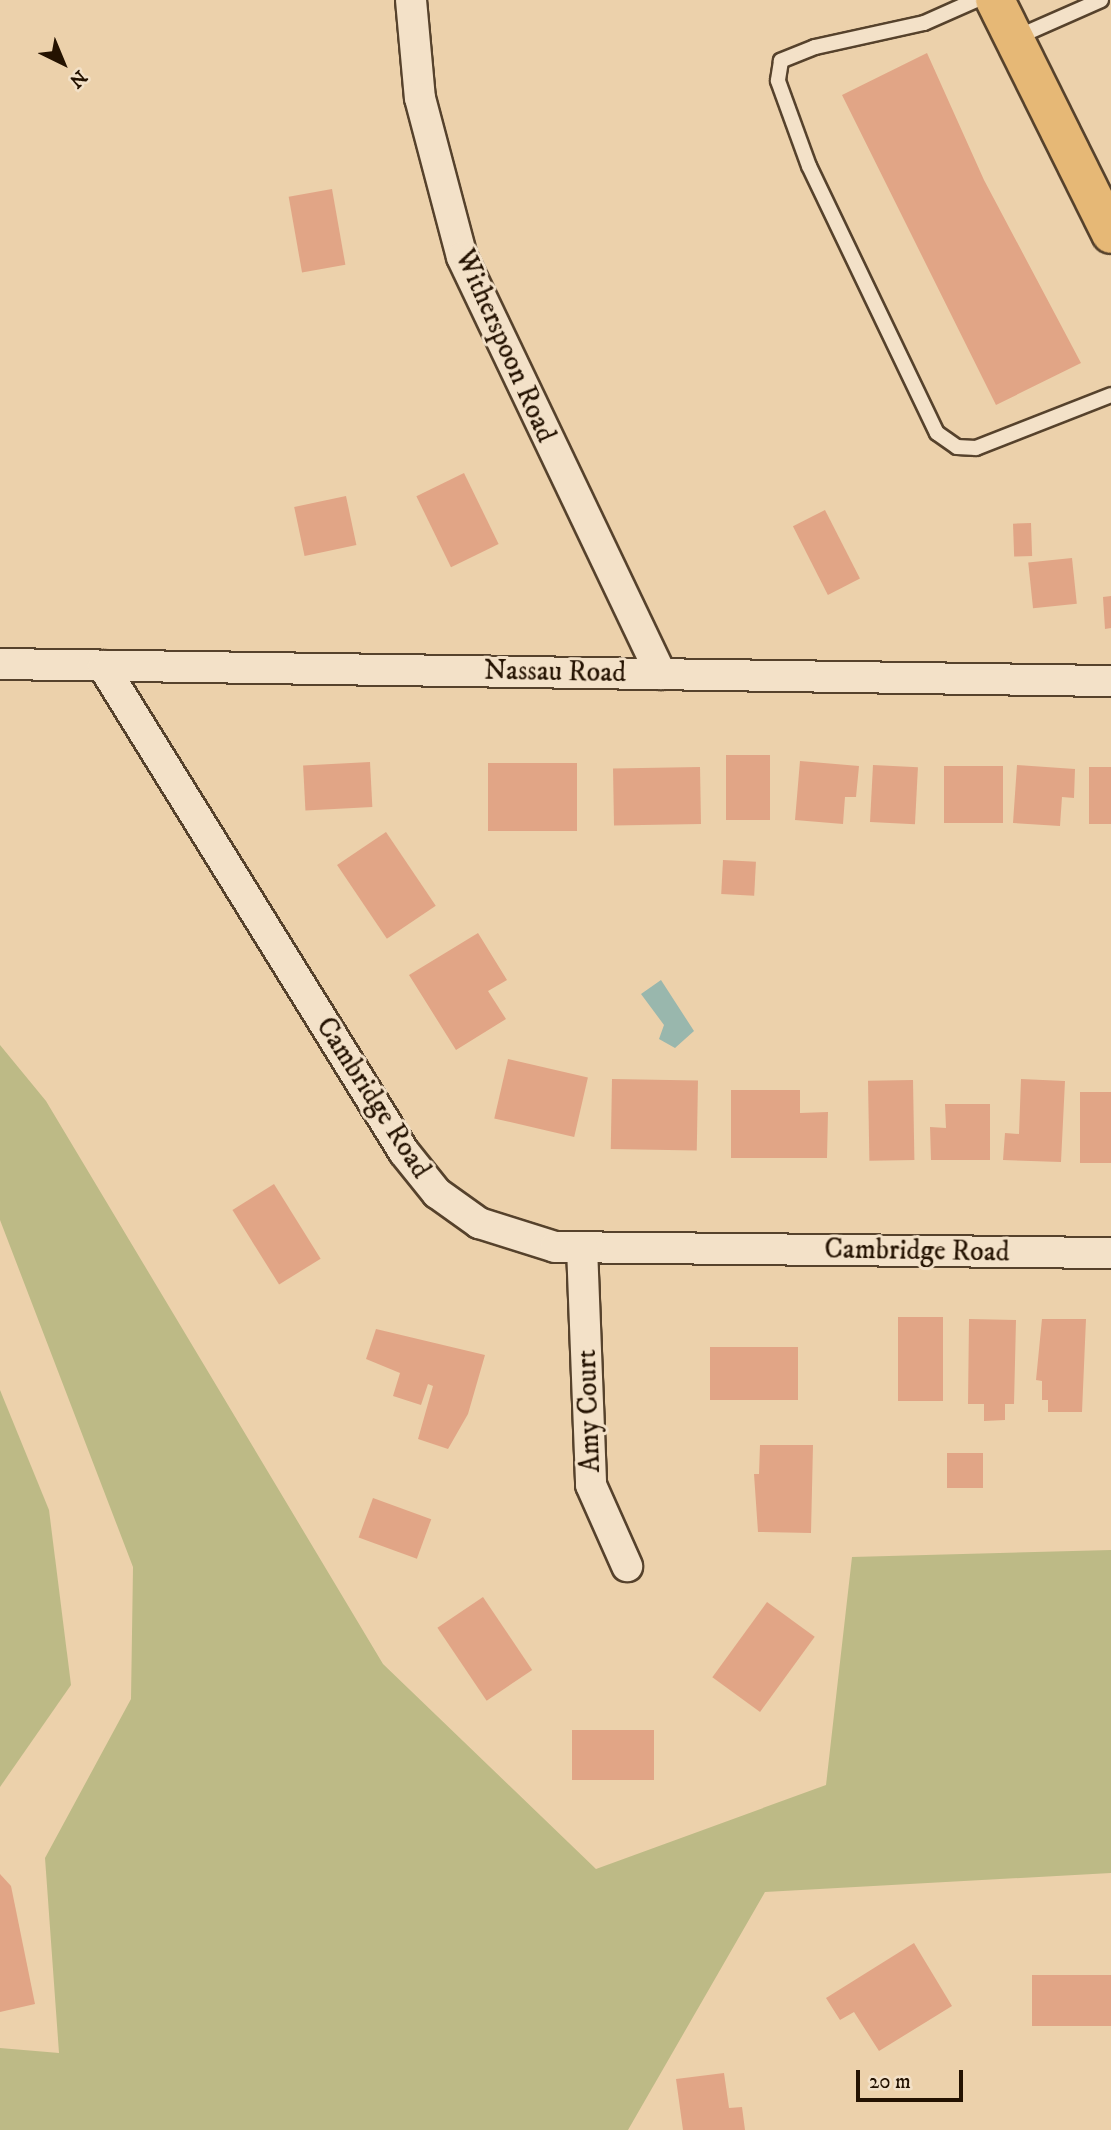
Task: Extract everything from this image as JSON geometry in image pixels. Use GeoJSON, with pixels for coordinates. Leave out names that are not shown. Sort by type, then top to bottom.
{"type":"FeatureCollection","features":[{"type":"Feature","properties":{"kind":"main road"},"geometry":{"type":"LineString","coordinates":[[995,0],[1111,234]]}},
{"type":"Feature","properties":{"kind":"street","name":"Witherspoon Road"},"geometry":{"type":"LineString","coordinates":[[411,0],[422,111],[463,257],[660,674]]}},
{"type":"Feature","properties":{"kind":"street","name":"Nassau Road"},"geometry":{"type":"LineString","coordinates":[[0,664],[1111,681]]}},
{"type":"Feature","properties":{"kind":"street","name":"Cambridge Road"},"geometry":{"type":"LineString","coordinates":[[103,666],[419,1174],[456,1209],[503,1235],[583,1247],[1111,1253]]}},
{"type":"Feature","properties":{"kind":"street","name":"Amy Court"},"geometry":{"type":"LineString","coordinates":[[583,1247],[591,1485],[627,1566]]}},
{"type":"Feature","properties":{"kind":"lane"},"geometry":{"type":"LineString","coordinates":[[976,0],[924,23],[815,47],[781,61],[778,80],[809,166],[937,433],[957,447],[976,448],[1111,395]]}},
{"type":"Feature","properties":{"kind":"lane"},"geometry":{"type":"LineString","coordinates":[[1014,39],[1101,0]]}},
{"type":"Feature","properties":{"kind":"shaded area"},"geometry":{"type":"Polygon","coordinates":[[[0,1045],[46,1101],[383,1664],[596,1869],[826,1785],[852,1557],[1111,1550],[1111,1873],[765,1892],[628,2130],[0,2130],[0,2048],[59,2053],[45,1858],[131,1699],[133,1567],[0,1220],[0,1045]]]}},
{"type":"Feature","properties":{"kind":"shaded area"},"geometry":{"type":"Polygon","coordinates":[[[0,1390],[49,1510],[71,1685],[0,1787],[0,1390]]]}},
{"type":"Feature","properties":{"kind":"water"},"geometry":{"type":"Polygon","coordinates":[[[661,980],[694,1031],[675,1048],[659,1039],[664,1025],[641,994],[661,980]]]}},
{"type":"Feature","properties":{"kind":"building"},"geometry":{"type":"Polygon","coordinates":[[[927,53],[984,180],[1081,363],[996,405],[842,95],[927,53]]]}},
{"type":"Feature","properties":{"kind":"building"},"geometry":{"type":"Polygon","coordinates":[[[332,189],[345,265],[302,272],[289,197],[332,189]]]}},
{"type":"Feature","properties":{"kind":"building"},"geometry":{"type":"Polygon","coordinates":[[[464,473],[499,544],[451,567],[416,496],[464,473]]]}},
{"type":"Feature","properties":{"kind":"building"},"geometry":{"type":"Polygon","coordinates":[[[346,496],[356,545],[305,556],[294,507],[346,496]]]}},
{"type":"Feature","properties":{"kind":"building"},"geometry":{"type":"Polygon","coordinates":[[[825,510],[860,579],[828,595],[793,526],[825,510]]]}},
{"type":"Feature","properties":{"kind":"building"},"geometry":{"type":"Polygon","coordinates":[[[1031,523],[1032,556],[1014,557],[1013,524],[1031,523]]]}},
{"type":"Feature","properties":{"kind":"building"},"geometry":{"type":"Polygon","coordinates":[[[1072,558],[1077,604],[1033,608],[1028,563],[1072,558]]]}},
{"type":"Feature","properties":{"kind":"building"},"geometry":{"type":"Polygon","coordinates":[[[1111,596],[1111,628],[1105,629],[1103,597],[1111,596]]]}},
{"type":"Feature","properties":{"kind":"building"},"geometry":{"type":"Polygon","coordinates":[[[726,755],[770,755],[770,820],[726,820],[726,755]]]}},
{"type":"Feature","properties":{"kind":"building"},"geometry":{"type":"Polygon","coordinates":[[[800,761],[859,766],[856,797],[845,797],[843,824],[795,820],[800,761]]]}},
{"type":"Feature","properties":{"kind":"building"},"geometry":{"type":"Polygon","coordinates":[[[370,762],[372,807],[305,810],[303,766],[370,762]]]}},
{"type":"Feature","properties":{"kind":"building"},"geometry":{"type":"Polygon","coordinates":[[[488,763],[577,763],[577,831],[488,831],[488,763]]]}},
{"type":"Feature","properties":{"kind":"building"},"geometry":{"type":"Polygon","coordinates":[[[873,765],[918,767],[915,824],[870,822],[873,765]]]}},
{"type":"Feature","properties":{"kind":"building"},"geometry":{"type":"Polygon","coordinates":[[[1017,765],[1075,769],[1074,798],[1062,797],[1060,826],[1013,823],[1017,765]]]}},
{"type":"Feature","properties":{"kind":"building"},"geometry":{"type":"Polygon","coordinates":[[[944,766],[1003,766],[1003,823],[944,823],[944,766]]]}},
{"type":"Feature","properties":{"kind":"building"},"geometry":{"type":"Polygon","coordinates":[[[700,767],[701,824],[614,826],[613,769],[700,767]]]}},
{"type":"Feature","properties":{"kind":"building"},"geometry":{"type":"Polygon","coordinates":[[[1089,767],[1111,767],[1111,824],[1089,824],[1089,767]]]}},
{"type":"Feature","properties":{"kind":"building"},"geometry":{"type":"Polygon","coordinates":[[[386,832],[436,906],[387,939],[337,865],[386,832]]]}},
{"type":"Feature","properties":{"kind":"building"},"geometry":{"type":"Polygon","coordinates":[[[723,860],[756,862],[754,896],[721,894],[723,860]]]}},
{"type":"Feature","properties":{"kind":"building"},"geometry":{"type":"Polygon","coordinates":[[[478,933],[507,980],[488,991],[506,1019],[456,1050],[409,975],[478,933]]]}},
{"type":"Feature","properties":{"kind":"building"},"geometry":{"type":"Polygon","coordinates":[[[508,1059],[588,1077],[574,1137],[494,1118],[508,1059]]]}},
{"type":"Feature","properties":{"kind":"building"},"geometry":{"type":"Polygon","coordinates":[[[612,1079],[698,1081],[697,1150],[611,1149],[612,1079]]]}},
{"type":"Feature","properties":{"kind":"building"},"geometry":{"type":"Polygon","coordinates":[[[1021,1079],[1065,1081],[1061,1162],[1003,1160],[1005,1133],[1019,1134],[1021,1079]]]}},
{"type":"Feature","properties":{"kind":"building"},"geometry":{"type":"Polygon","coordinates":[[[913,1080],[914,1160],[869,1161],[868,1081],[913,1080]]]}},
{"type":"Feature","properties":{"kind":"building"},"geometry":{"type":"Polygon","coordinates":[[[731,1090],[800,1090],[800,1113],[828,1112],[827,1158],[731,1158],[731,1090]]]}},
{"type":"Feature","properties":{"kind":"building"},"geometry":{"type":"Polygon","coordinates":[[[1080,1092],[1111,1092],[1111,1163],[1080,1163],[1080,1092]]]}},
{"type":"Feature","properties":{"kind":"building"},"geometry":{"type":"Polygon","coordinates":[[[945,1104],[990,1104],[990,1160],[931,1160],[930,1127],[946,1128],[945,1104]]]}},
{"type":"Feature","properties":{"kind":"building"},"geometry":{"type":"Polygon","coordinates":[[[274,1184],[321,1259],[279,1285],[232,1210],[274,1184]]]}},
{"type":"Feature","properties":{"kind":"building"},"geometry":{"type":"Polygon","coordinates":[[[898,1317],[943,1317],[943,1401],[898,1401],[898,1317]]]}},
{"type":"Feature","properties":{"kind":"building"},"geometry":{"type":"Polygon","coordinates":[[[969,1319],[1016,1320],[1014,1404],[1005,1404],[1005,1420],[984,1421],[984,1404],[968,1404],[969,1319]]]}},
{"type":"Feature","properties":{"kind":"building"},"geometry":{"type":"Polygon","coordinates":[[[1042,1319],[1086,1319],[1082,1412],[1048,1412],[1048,1400],[1042,1400],[1042,1381],[1036,1380],[1042,1319]]]}},
{"type":"Feature","properties":{"kind":"building"},"geometry":{"type":"Polygon","coordinates":[[[376,1329],[485,1355],[468,1414],[448,1449],[418,1439],[433,1386],[428,1384],[421,1405],[393,1396],[400,1373],[366,1359],[376,1329]]]}},
{"type":"Feature","properties":{"kind":"building"},"geometry":{"type":"Polygon","coordinates":[[[710,1347],[798,1347],[798,1400],[710,1400],[710,1347]]]}},
{"type":"Feature","properties":{"kind":"building"},"geometry":{"type":"Polygon","coordinates":[[[760,1445],[813,1445],[811,1533],[758,1532],[754,1474],[759,1474],[760,1445]]]}},
{"type":"Feature","properties":{"kind":"building"},"geometry":{"type":"Polygon","coordinates":[[[947,1453],[983,1453],[983,1488],[947,1488],[947,1453]]]}},
{"type":"Feature","properties":{"kind":"building"},"geometry":{"type":"Polygon","coordinates":[[[373,1498],[431,1519],[417,1559],[359,1537],[373,1498]]]}},
{"type":"Feature","properties":{"kind":"building"},"geometry":{"type":"Polygon","coordinates":[[[483,1597],[532,1670],[487,1701],[437,1628],[483,1597]]]}},
{"type":"Feature","properties":{"kind":"building"},"geometry":{"type":"Polygon","coordinates":[[[767,1602],[815,1637],[760,1712],[712,1677],[767,1602]]]}},
{"type":"Feature","properties":{"kind":"building"},"geometry":{"type":"Polygon","coordinates":[[[572,1730],[654,1730],[654,1780],[572,1780],[572,1730]]]}},
{"type":"Feature","properties":{"kind":"building"},"geometry":{"type":"Polygon","coordinates":[[[0,1874],[11,1886],[35,2004],[0,2012],[0,1874]]]}},
{"type":"Feature","properties":{"kind":"building"},"geometry":{"type":"Polygon","coordinates":[[[914,1943],[952,2006],[879,2051],[854,2012],[840,2020],[826,1998],[914,1943]]]}},
{"type":"Feature","properties":{"kind":"building"},"geometry":{"type":"Polygon","coordinates":[[[1032,1975],[1111,1975],[1111,2026],[1032,2026],[1032,1975]]]}},
{"type":"Feature","properties":{"kind":"building"},"geometry":{"type":"Polygon","coordinates":[[[724,2073],[729,2108],[742,2107],[745,2130],[683,2130],[676,2079],[724,2073]]]}}]}
